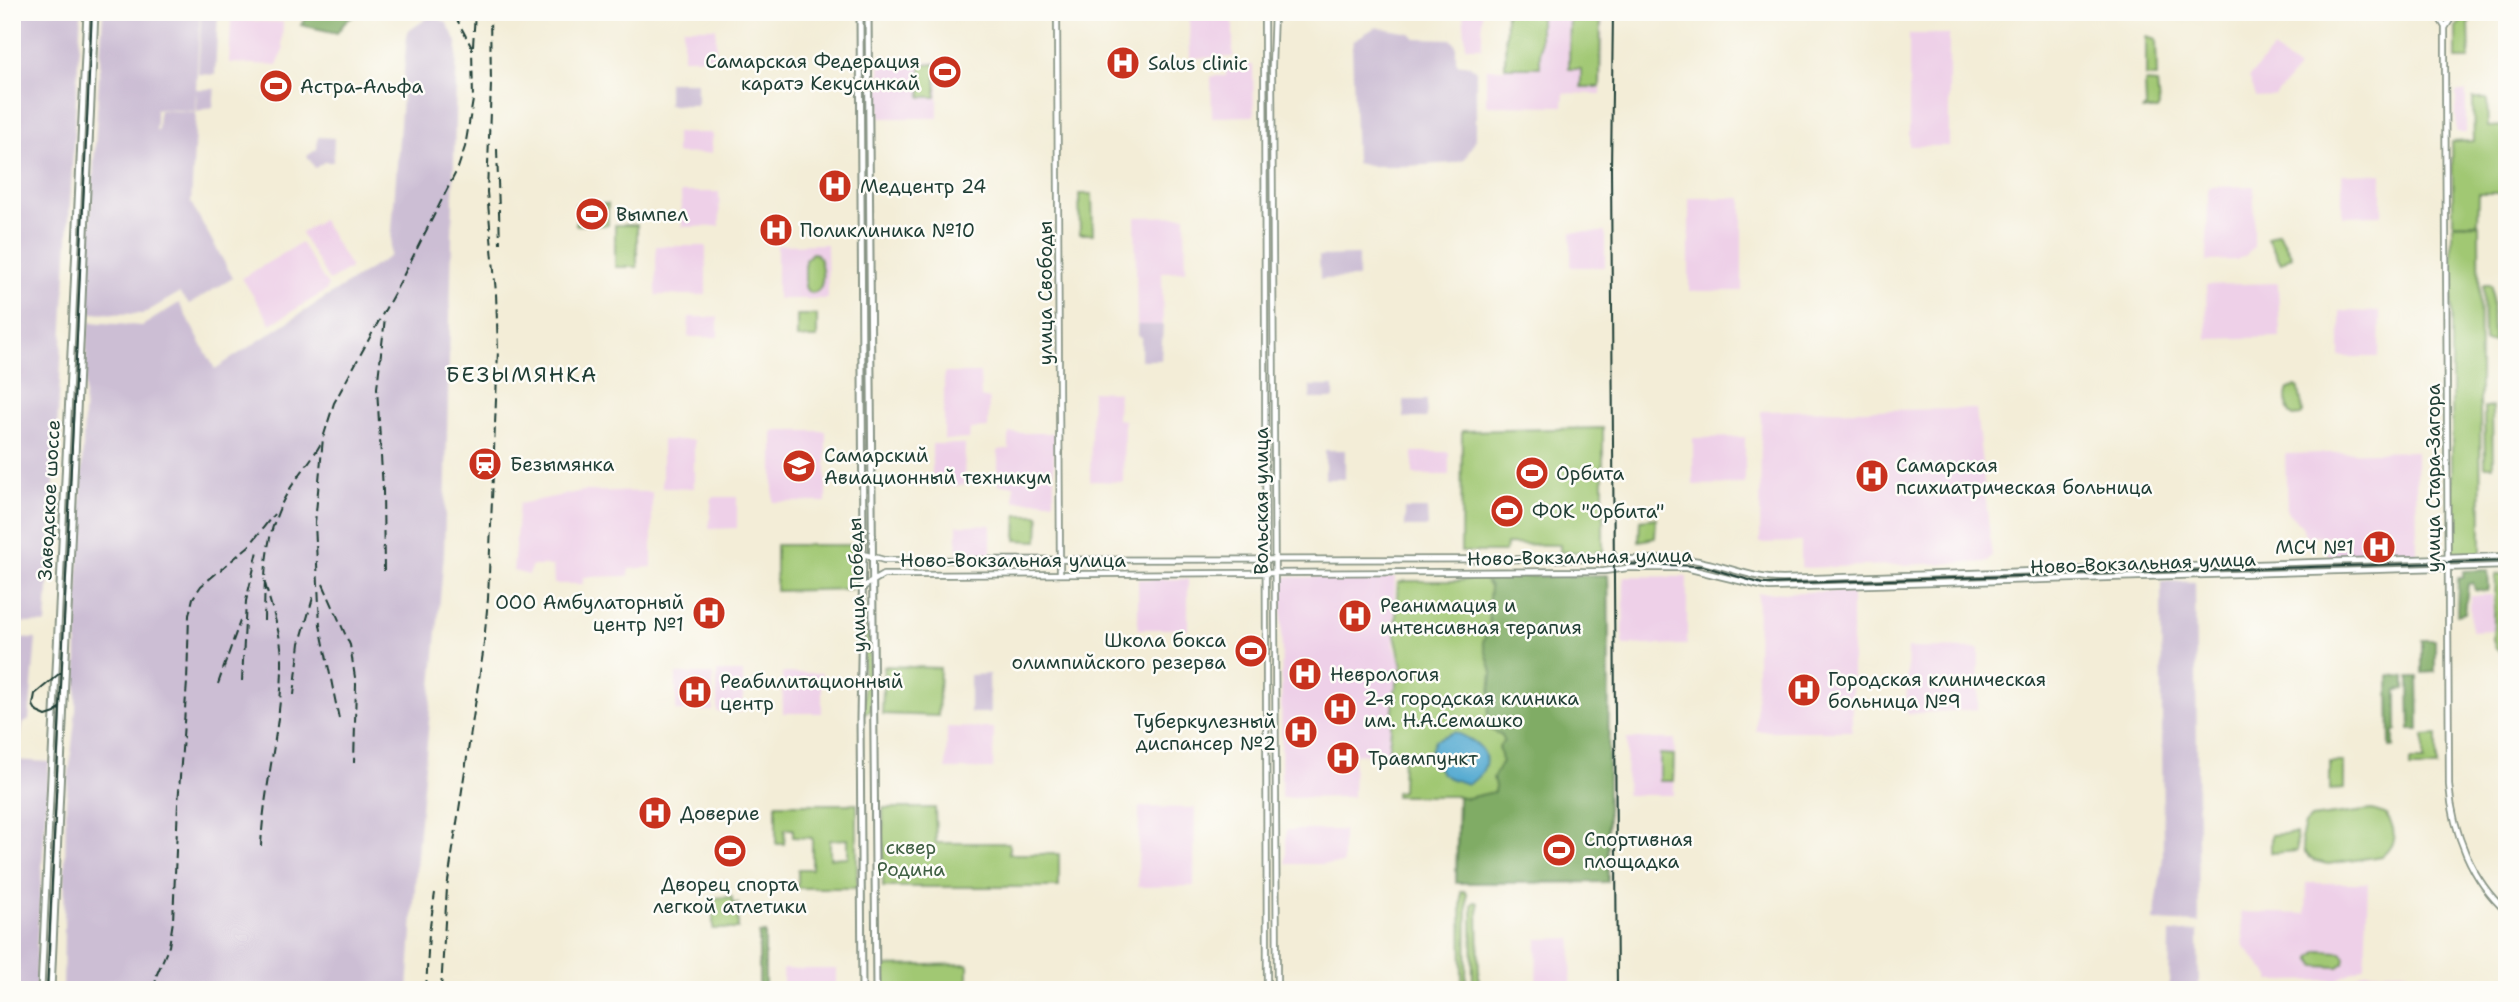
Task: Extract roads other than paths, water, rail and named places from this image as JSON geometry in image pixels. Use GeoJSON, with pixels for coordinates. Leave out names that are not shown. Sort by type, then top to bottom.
{"type":"FeatureCollection","features":[{"type":"Feature","properties":{"kind":"main road","name":"Заводское шоссе"},"geometry":{"type":"LineString","coordinates":[[85,144],[87,12]]}},
{"type":"Feature","properties":{"kind":"main road","name":"Заводское шоссе"},"geometry":{"type":"LineString","coordinates":[[41,990],[85,144],[95,12]]}},
{"type":"Feature","properties":{"kind":"main road"},"geometry":{"type":"LineString","coordinates":[[632,12],[652,12]]}},
{"type":"Feature","properties":{"kind":"main road","name":"улица Победы"},"geometry":{"type":"LineString","coordinates":[[860,12],[862,990]]}},
{"type":"Feature","properties":{"kind":"main road","name":"улица Победы"},"geometry":{"type":"LineString","coordinates":[[868,12],[876,990]]}},
{"type":"Feature","properties":{"kind":"main road","name":"улица Свободы"},"geometry":{"type":"LineString","coordinates":[[1057,12],[1060,573]]}},
{"type":"Feature","properties":{"kind":"main road","name":"Вольская улица"},"geometry":{"type":"LineString","coordinates":[[1274,12],[1272,80],[1277,990]]}},
{"type":"Feature","properties":{"kind":"main road","name":"улица Стара-Загора"},"geometry":{"type":"LineString","coordinates":[[2436,12],[2445,28],[2450,799],[2456,828],[2467,858],[2488,894],[2507,912]]}},
{"type":"Feature","properties":{"kind":"main road"},"geometry":{"type":"LineString","coordinates":[[2445,28],[2455,12]]}},
{"type":"Feature","properties":{"kind":"main road","name":"Вольская улица"},"geometry":{"type":"LineString","coordinates":[[1263,14],[1267,990]]}},
{"type":"Feature","properties":{"kind":"main road"},"geometry":{"type":"LineString","coordinates":[[860,22],[864,17],[868,21]]}},
{"type":"Feature","properties":{"kind":"main road"},"geometry":{"type":"LineString","coordinates":[[860,173],[869,172]]}},
{"type":"Feature","properties":{"kind":"main road","name":"Заводское шоссе"},"geometry":{"type":"LineString","coordinates":[[51,990],[76,318]]}},
{"type":"Feature","properties":{"kind":"main road"},"geometry":{"type":"LineString","coordinates":[[861,365],[870,365]]}},
{"type":"Feature","properties":{"kind":"main road"},"geometry":{"type":"LineString","coordinates":[[862,472],[867,476],[870,471]]}},
{"type":"Feature","properties":{"kind":"main road"},"geometry":{"type":"LineString","coordinates":[[862,486],[867,483],[870,486]]}},
{"type":"Feature","properties":{"kind":"main road","name":"Ново-Вокзальная улица"},"geometry":{"type":"LineString","coordinates":[[863,554],[884,560],[1685,559],[1759,577],[1783,579],[2507,555]]}},
{"type":"Feature","properties":{"kind":"main road","name":"Ново-Вокзальная улица"},"geometry":{"type":"LineString","coordinates":[[863,587],[883,575],[1604,571],[1628,568],[1686,568],[1769,588],[2507,566]]}},
{"type":"Feature","properties":{"kind":"main road"},"geometry":{"type":"LineString","coordinates":[[863,602],[869,596],[874,601]]}},
{"type":"Feature","properties":{"kind":"main road"},"geometry":{"type":"LineString","coordinates":[[53,753],[60,752]]}},
{"type":"Feature","properties":{"kind":"main road"},"geometry":{"type":"LineString","coordinates":[[43,956],[51,956]]}},
{"type":"Feature","properties":{"kind":"water"},"geometry":{"type":"Polygon","coordinates":[[[1454,732],[1478,745],[1485,755],[1484,768],[1476,779],[1468,784],[1443,774],[1436,765],[1431,750],[1435,740],[1454,732]]]}},
{"type":"Feature","properties":{"kind":"tram line"},"geometry":{"type":"LineString","coordinates":[[47,990],[92,12]]}},
{"type":"Feature","properties":{"kind":"tram line"},"geometry":{"type":"LineString","coordinates":[[1613,12],[1611,169],[1617,990]]}},
{"type":"Feature","properties":{"kind":"tram line"},"geometry":{"type":"LineString","coordinates":[[1615,551],[1619,560],[1626,564],[1703,566],[1762,584],[2507,561]]}},
{"type":"Feature","properties":{"kind":"tram line"},"geometry":{"type":"LineString","coordinates":[[60,673],[35,694],[33,705],[37,712],[46,716],[55,713],[60,707]]}},
{"type":"Feature","properties":{"kind":"railway"},"geometry":{"type":"LineString","coordinates":[[339,719],[320,625],[315,523],[323,438],[334,403],[398,286],[458,168],[465,147],[473,100],[472,48],[453,12]]}},
{"type":"Feature","properties":{"kind":"railway"},"geometry":{"type":"LineString","coordinates":[[473,46],[475,12]]}},
{"type":"Feature","properties":{"kind":"railway"},"geometry":{"type":"LineString","coordinates":[[441,990],[447,888],[483,653],[488,599],[498,350],[487,192],[491,84],[490,12]]}},
{"type":"Feature","properties":{"kind":"railway"},"geometry":{"type":"LineString","coordinates":[[497,149],[500,243]]}},
{"type":"Feature","properties":{"kind":"railway"},"geometry":{"type":"LineString","coordinates":[[384,571],[377,388],[385,318]]}},
{"type":"Feature","properties":{"kind":"railway"},"geometry":{"type":"LineString","coordinates":[[264,621],[266,559],[272,529],[288,492],[320,445]]}},
{"type":"Feature","properties":{"kind":"railway"},"geometry":{"type":"LineString","coordinates":[[154,990],[157,974],[169,946],[173,921],[189,615],[193,598],[201,586],[249,546],[274,514]]}},
{"type":"Feature","properties":{"kind":"railway"},"geometry":{"type":"LineString","coordinates":[[242,681],[246,601],[258,551]]}},
{"type":"Feature","properties":{"kind":"railway"},"geometry":{"type":"LineString","coordinates":[[261,846],[282,682],[281,648],[264,579]]}},
{"type":"Feature","properties":{"kind":"railway"},"geometry":{"type":"LineString","coordinates":[[323,584],[350,645],[356,684],[354,763]]}},
{"type":"Feature","properties":{"kind":"railway"},"geometry":{"type":"LineString","coordinates":[[294,695],[300,643],[314,594]]}},
{"type":"Feature","properties":{"kind":"railway"},"geometry":{"type":"LineString","coordinates":[[218,684],[240,621]]}},
{"type":"Feature","properties":{"kind":"railway"},"geometry":{"type":"LineString","coordinates":[[426,990],[429,933],[435,893]]}},
{"type":"Feature","properties":{"kind":"place","name":"Salus clinic"},"geometry":{"type":"Point","coordinates":[1123,63]}},
{"type":"Feature","properties":{"kind":"place","name":"Самарская Федерация каратэ Кекусинкай"},"geometry":{"type":"Point","coordinates":[945,72]}},
{"type":"Feature","properties":{"kind":"place","name":"Астра-Альфа"},"geometry":{"type":"Point","coordinates":[276,86]}},
{"type":"Feature","properties":{"kind":"place","name":"Медцентр 24"},"geometry":{"type":"Point","coordinates":[835,186]}},
{"type":"Feature","properties":{"kind":"place","name":"Вымпел"},"geometry":{"type":"Point","coordinates":[592,214]}},
{"type":"Feature","properties":{"kind":"place","name":"Поликлиника №10"},"geometry":{"type":"Point","coordinates":[776,230]}},
{"type":"Feature","properties":{"kind":"place","name":"Безымянка"},"geometry":{"type":"Point","coordinates":[485,464]}},
{"type":"Feature","properties":{"kind":"place","name":"Самарский Авиационный техникум"},"geometry":{"type":"Point","coordinates":[799,466]}},
{"type":"Feature","properties":{"kind":"place","name":"Орбита"},"geometry":{"type":"Point","coordinates":[1532,473]}},
{"type":"Feature","properties":{"kind":"place","name":"Самарская психиатрическая больница"},"geometry":{"type":"Point","coordinates":[1872,476]}},
{"type":"Feature","properties":{"kind":"place","name":"ФОК \"Орбита\""},"geometry":{"type":"Point","coordinates":[1507,511]}},
{"type":"Feature","properties":{"kind":"place","name":"МСЧ №1"},"geometry":{"type":"Point","coordinates":[2379,547]}},
{"type":"Feature","properties":{"kind":"place","name":"ООО Амбулаторный центр №1"},"geometry":{"type":"Point","coordinates":[709,613]}},
{"type":"Feature","properties":{"kind":"place","name":"Реанимация и интенсивная терапия"},"geometry":{"type":"Point","coordinates":[1355,616]}},
{"type":"Feature","properties":{"kind":"place","name":"Школа бокса олимпийского резерва"},"geometry":{"type":"Point","coordinates":[1251,651]}},
{"type":"Feature","properties":{"kind":"place","name":"Неврология"},"geometry":{"type":"Point","coordinates":[1305,674]}},
{"type":"Feature","properties":{"kind":"place","name":"Городская клиническая больница №9"},"geometry":{"type":"Point","coordinates":[1804,690]}},
{"type":"Feature","properties":{"kind":"place","name":"Реабилитационный центр"},"geometry":{"type":"Point","coordinates":[695,692]}},
{"type":"Feature","properties":{"kind":"place","name":"2-я городская клиника им. Н.А.Семашко"},"geometry":{"type":"Point","coordinates":[1340,709]}},
{"type":"Feature","properties":{"kind":"place","name":"Туберкулезный диспансер №2"},"geometry":{"type":"Point","coordinates":[1301,732]}},
{"type":"Feature","properties":{"kind":"place","name":"Травмпункт"},"geometry":{"type":"Point","coordinates":[1343,758]}},
{"type":"Feature","properties":{"kind":"place","name":"Доверие"},"geometry":{"type":"Point","coordinates":[655,813]}},
{"type":"Feature","properties":{"kind":"place","name":"Спортивная площадка"},"geometry":{"type":"Point","coordinates":[1559,850]}},
{"type":"Feature","properties":{"kind":"place","name":"Дворец спорта легкой атлетики"},"geometry":{"type":"Point","coordinates":[730,851]}},
{"type":"Feature","properties":{"kind":"district","name":"БЕЗЫМЯНКА"},"geometry":{"type":"Point","coordinates":[522,375]}},
{"type":"Feature","properties":{"kind":"park label","name":"сквер Родина"},"geometry":{"type":"Point","coordinates":[911,858]}}]}
